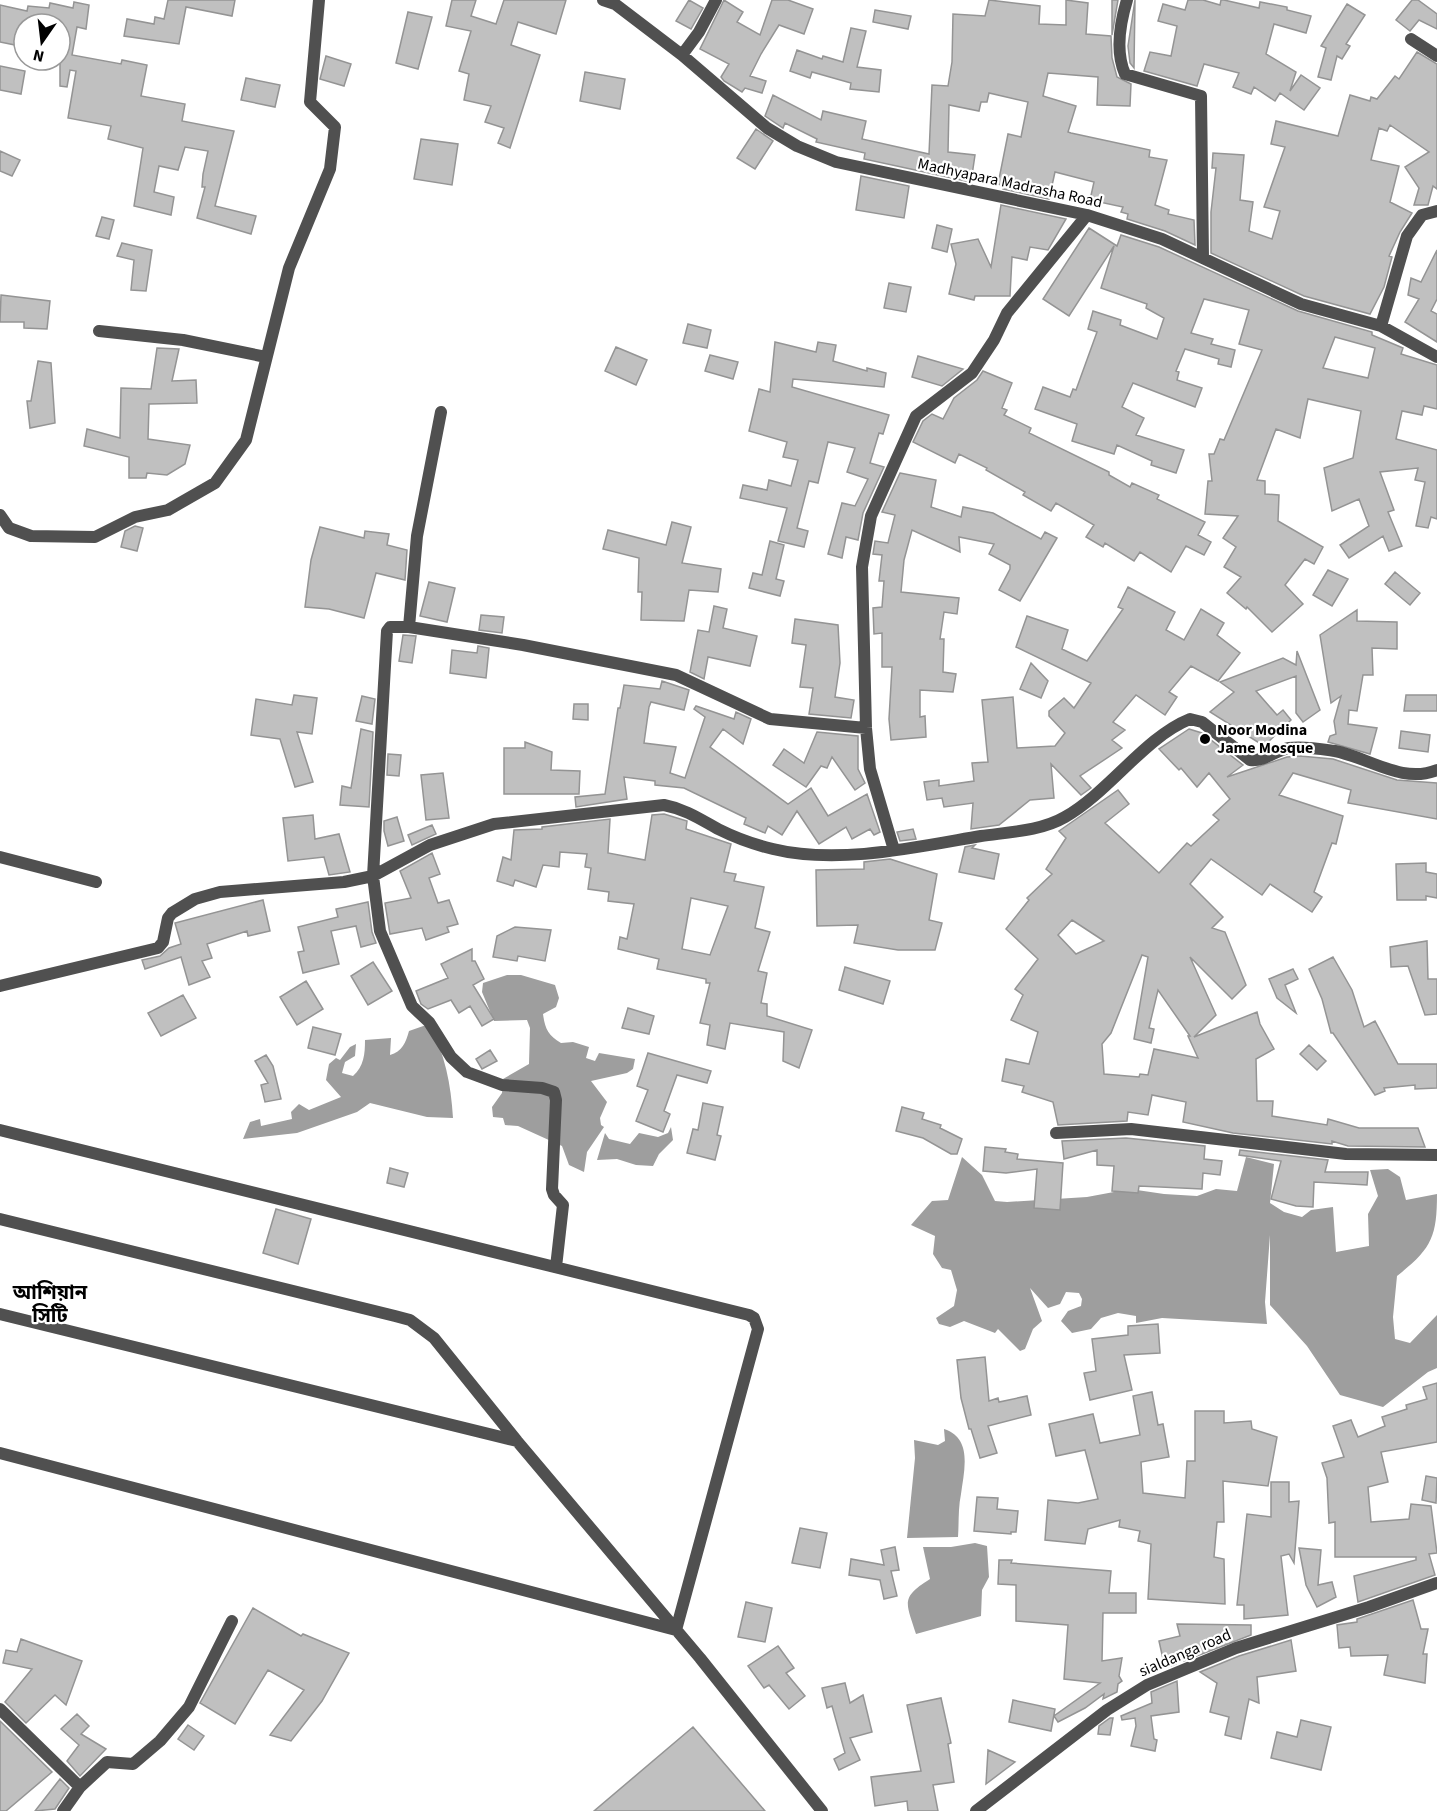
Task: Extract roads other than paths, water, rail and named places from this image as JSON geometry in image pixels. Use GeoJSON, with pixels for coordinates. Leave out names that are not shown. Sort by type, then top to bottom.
{"type":"FeatureCollection","features":[{"type":"Feature","properties":{"kind":"street"},"geometry":{"type":"LineString","coordinates":[[0,515],[9,528],[31,536],[95,537],[135,517],[168,510],[215,483],[246,440],[289,268],[330,169],[335,127],[310,102],[319,0]]}},
{"type":"Feature","properties":{"kind":"street","name":"Madhyapara Madrasha Road"},"geometry":{"type":"LineString","coordinates":[[603,0],[615,4],[682,55],[767,128],[798,146],[836,162],[1087,215],[1162,239],[1301,304],[1381,326],[1437,357]]}},
{"type":"Feature","properties":{"kind":"street"},"geometry":{"type":"LineString","coordinates":[[682,55],[699,32],[716,0]]}},
{"type":"Feature","properties":{"kind":"street"},"geometry":{"type":"LineString","coordinates":[[1127,0],[1122,16],[1119,60],[1125,74],[1200,96],[1203,258]]}},
{"type":"Feature","properties":{"kind":"street"},"geometry":{"type":"LineString","coordinates":[[1411,39],[1437,56]]}},
{"type":"Feature","properties":{"kind":"street"},"geometry":{"type":"LineString","coordinates":[[1381,326],[1407,236],[1422,216],[1437,212]]}},
{"type":"Feature","properties":{"kind":"street"},"geometry":{"type":"LineString","coordinates":[[894,850],[870,769],[866,728],[862,567],[871,516],[916,416],[972,373],[994,340],[1007,313],[1087,215]]}},
{"type":"Feature","properties":{"kind":"street"},"geometry":{"type":"LineString","coordinates":[[99,331],[183,340],[266,357]]}},
{"type":"Feature","properties":{"kind":"street"},"geometry":{"type":"LineString","coordinates":[[409,627],[417,536],[441,412]]}},
{"type":"Feature","properties":{"kind":"street"},"geometry":{"type":"LineString","coordinates":[[556,1267],[563,1205],[552,1189],[556,1100],[554,1092],[542,1088],[502,1085],[466,1071],[451,1057],[429,1022],[411,1006],[380,932],[373,876],[387,631],[390,627],[409,627],[523,645],[676,675],[770,719],[866,728]]}},
{"type":"Feature","properties":{"kind":"street"},"geometry":{"type":"LineString","coordinates":[[0,986],[158,948],[164,942],[172,913],[195,898],[220,892],[344,882],[373,876],[430,844],[494,824],[664,805],[680,808],[721,830],[770,849],[796,854],[894,850],[1042,826],[1066,817],[1123,771],[1160,736],[1190,719],[1202,722],[1250,760],[1256,761],[1288,748],[1308,748],[1357,756],[1396,772],[1422,775],[1437,770]]}},
{"type":"Feature","properties":{"kind":"street"},"geometry":{"type":"LineString","coordinates":[[0,857],[96,882]]}},
{"type":"Feature","properties":{"kind":"street"},"geometry":{"type":"LineString","coordinates":[[1056,1133],[1131,1129],[1346,1154],[1437,1155]]}},
{"type":"Feature","properties":{"kind":"street"},"geometry":{"type":"LineString","coordinates":[[0,1130],[749,1315],[756,1322],[758,1329],[676,1630]]}},
{"type":"Feature","properties":{"kind":"street"},"geometry":{"type":"LineString","coordinates":[[0,1219],[410,1320],[434,1338],[517,1442],[676,1630],[822,1811]]}},
{"type":"Feature","properties":{"kind":"street"},"geometry":{"type":"LineString","coordinates":[[0,1314],[517,1442]]}},
{"type":"Feature","properties":{"kind":"street"},"geometry":{"type":"LineString","coordinates":[[0,1453],[676,1630]]}},
{"type":"Feature","properties":{"kind":"street","name":"sialdanga road"},"geometry":{"type":"LineString","coordinates":[[976,1811],[1098,1716],[1147,1685],[1236,1648],[1369,1607],[1437,1583]]}},
{"type":"Feature","properties":{"kind":"street"},"geometry":{"type":"LineString","coordinates":[[63,1811],[80,1787],[107,1762],[133,1764],[160,1741],[189,1707],[232,1621]]}},
{"type":"Feature","properties":{"kind":"street"},"geometry":{"type":"LineString","coordinates":[[0,1709],[80,1787]]}},
{"type":"Feature","properties":{"kind":"place","name":"Noor Modina Jame Mosque"},"geometry":{"type":"Point","coordinates":[1205,739]}},
{"type":"Feature","properties":{"kind":"district","name":"আশিয়ান সিটি"},"geometry":{"type":"Point","coordinates":[50,1304]}}]}
